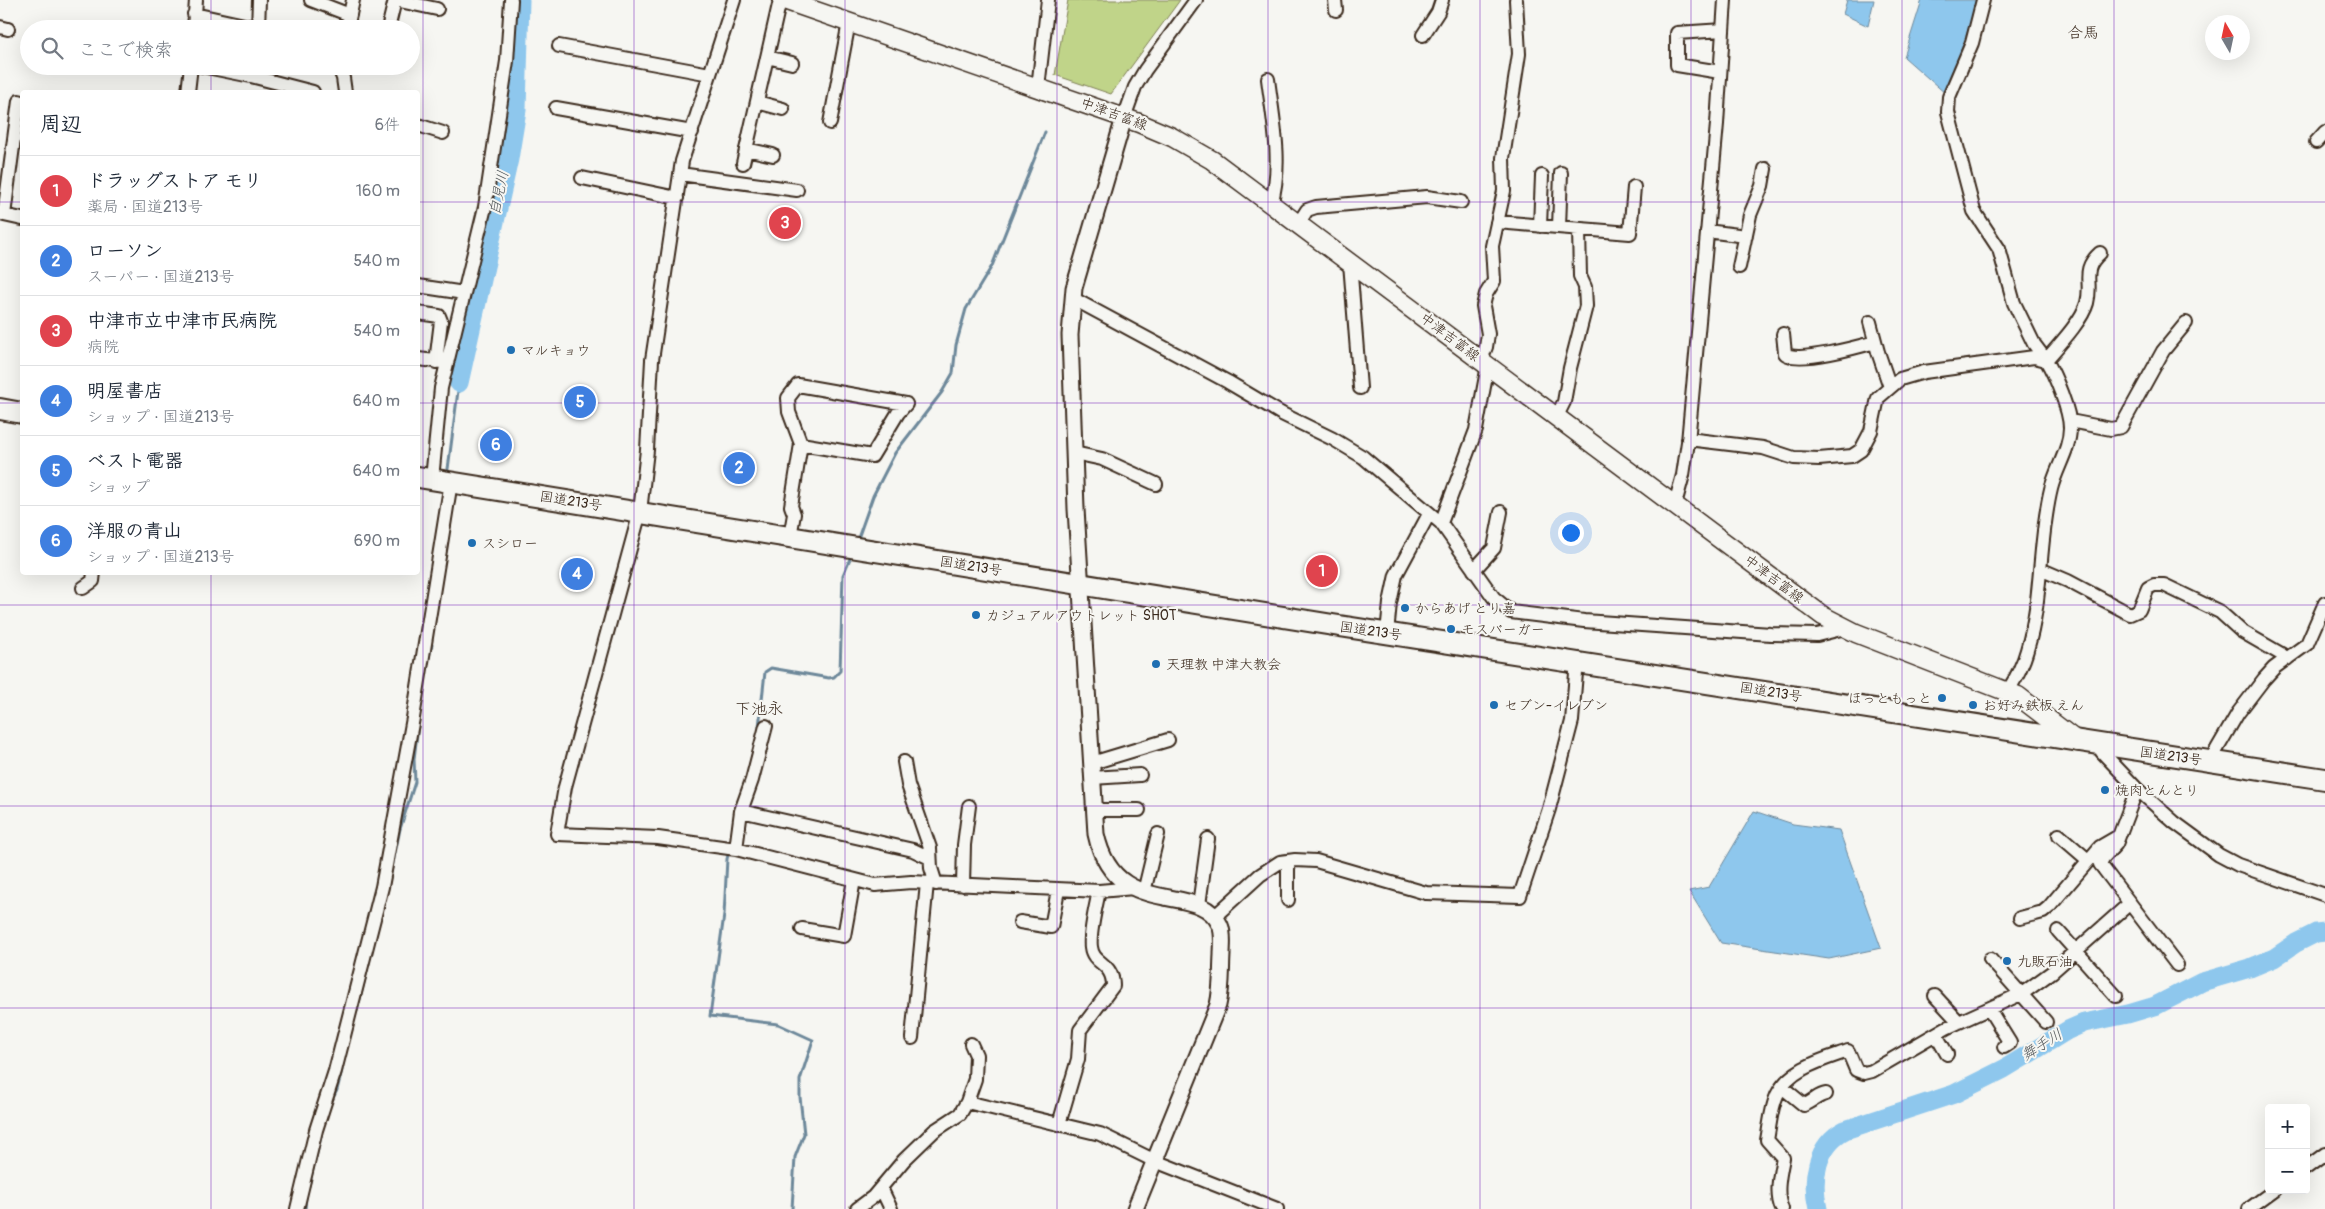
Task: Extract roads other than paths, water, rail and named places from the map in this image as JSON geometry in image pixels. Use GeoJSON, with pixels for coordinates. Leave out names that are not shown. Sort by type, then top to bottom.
{"type":"FeatureCollection","features":[{"type":"Feature","properties":{"kind":"highway"},"geometry":{"type":"LineString","coordinates":[[0,410],[20,413]]}},
{"type":"Feature","properties":{"kind":"highway","name":"国道213号"},"geometry":{"type":"LineString","coordinates":[[425,478],[1387,633],[1577,661],[2079,742],[2325,779]]}},
{"type":"Feature","properties":{"kind":"main road","name":"中津吉富線"},"geometry":{"type":"LineString","coordinates":[[782,0],[1124,118],[1190,146],[1350,262],[1823,616],[1845,628],[2008,691],[2035,708],[2079,742]]}},
{"type":"Feature","properties":{"kind":"street"},"geometry":{"type":"LineString","coordinates":[[194,20],[196,0]]}},
{"type":"Feature","properties":{"kind":"street"},"geometry":{"type":"LineString","coordinates":[[258,20],[259,0]]}},
{"type":"Feature","properties":{"kind":"street"},"geometry":{"type":"LineString","coordinates":[[311,0],[350,15]]}},
{"type":"Feature","properties":{"kind":"street"},"geometry":{"type":"LineString","coordinates":[[349,20],[354,0]]}},
{"type":"Feature","properties":{"kind":"street"},"geometry":{"type":"LineString","coordinates":[[390,20],[395,0],[437,9]]}},
{"type":"Feature","properties":{"kind":"street"},"geometry":{"type":"LineString","coordinates":[[441,362],[464,293],[485,207],[507,61],[511,0]]}},
{"type":"Feature","properties":{"kind":"street"},"geometry":{"type":"LineString","coordinates":[[734,0],[680,174],[652,360],[647,450],[640,512],[604,649],[564,787],[557,834],[658,838],[736,850],[875,885],[911,882],[1098,892],[1139,890]]}},
{"type":"Feature","properties":{"kind":"street"},"geometry":{"type":"LineString","coordinates":[[743,163],[782,0]]}},
{"type":"Feature","properties":{"kind":"street"},"geometry":{"type":"LineString","coordinates":[[1038,88],[1048,0]]}},
{"type":"Feature","properties":{"kind":"street"},"geometry":{"type":"LineString","coordinates":[[1135,1209],[1220,996],[1222,934],[1219,923],[1210,912],[1199,905],[1139,890],[1121,880],[1105,861],[1096,834],[1074,453],[1070,335],[1072,298],[1124,118],[1135,87],[1145,70],[1196,0]]}},
{"type":"Feature","properties":{"kind":"street"},"geometry":{"type":"LineString","coordinates":[[1423,35],[1438,12],[1442,0]]}},
{"type":"Feature","properties":{"kind":"street"},"geometry":{"type":"LineString","coordinates":[[1441,523],[1476,430],[1488,334],[1483,306],[1486,294],[1494,281],[1491,253],[1504,191],[1503,158],[1519,54],[1516,0]]}},
{"type":"Feature","properties":{"kind":"street"},"geometry":{"type":"LineString","coordinates":[[1675,504],[1683,475],[1688,439],[1725,0]]}},
{"type":"Feature","properties":{"kind":"street"},"geometry":{"type":"LineString","coordinates":[[1983,0],[1972,43],[1949,97],[1948,112],[1974,211],[1999,249],[2014,303],[2034,344],[2046,360],[2070,421],[2069,440],[2051,490],[2028,650],[2021,668],[2008,691]]}},
{"type":"Feature","properties":{"kind":"street"},"geometry":{"type":"LineString","coordinates":[[194,14],[221,20]]}},
{"type":"Feature","properties":{"kind":"street"},"geometry":{"type":"LineString","coordinates":[[830,123],[849,22]]}},
{"type":"Feature","properties":{"kind":"street"},"geometry":{"type":"LineString","coordinates":[[1720,72],[1677,65],[1677,33],[1723,30]]}},
{"type":"Feature","properties":{"kind":"street"},"geometry":{"type":"LineString","coordinates":[[559,46],[710,74]]}},
{"type":"Feature","properties":{"kind":"street"},"geometry":{"type":"LineString","coordinates":[[767,57],[792,63]]}},
{"type":"Feature","properties":{"kind":"street"},"geometry":{"type":"LineString","coordinates":[[188,90],[190,75]]}},
{"type":"Feature","properties":{"kind":"street"},"geometry":{"type":"LineString","coordinates":[[263,75],[307,90]]}},
{"type":"Feature","properties":{"kind":"street"},"geometry":{"type":"LineString","coordinates":[[342,75],[344,90]]}},
{"type":"Feature","properties":{"kind":"street"},"geometry":{"type":"LineString","coordinates":[[1268,79],[1276,154],[1275,185],[1271,204]]}},
{"type":"Feature","properties":{"kind":"street"},"geometry":{"type":"LineString","coordinates":[[20,101],[17,159],[2,215],[20,219]]}},
{"type":"Feature","properties":{"kind":"street"},"geometry":{"type":"LineString","coordinates":[[757,102],[783,109]]}},
{"type":"Feature","properties":{"kind":"street"},"geometry":{"type":"LineString","coordinates":[[556,108],[692,132]]}},
{"type":"Feature","properties":{"kind":"street"},"geometry":{"type":"LineString","coordinates":[[420,126],[443,133]]}},
{"type":"Feature","properties":{"kind":"street"},"geometry":{"type":"LineString","coordinates":[[2316,142],[2325,132]]}},
{"type":"Feature","properties":{"kind":"street"},"geometry":{"type":"LineString","coordinates":[[746,149],[773,155]]}},
{"type":"Feature","properties":{"kind":"street"},"geometry":{"type":"LineString","coordinates":[[1739,268],[1750,215],[1762,186],[1765,169]]}},
{"type":"Feature","properties":{"kind":"street"},"geometry":{"type":"LineString","coordinates":[[1558,227],[1562,173]]}},
{"type":"Feature","properties":{"kind":"street"},"geometry":{"type":"LineString","coordinates":[[680,174],[797,190]]}},
{"type":"Feature","properties":{"kind":"street"},"geometry":{"type":"LineString","coordinates":[[1540,226],[1542,176]]}},
{"type":"Feature","properties":{"kind":"street"},"geometry":{"type":"LineString","coordinates":[[582,178],[677,198]]}},
{"type":"Feature","properties":{"kind":"street"},"geometry":{"type":"LineString","coordinates":[[1497,222],[1630,233],[1634,187]]}},
{"type":"Feature","properties":{"kind":"street"},"geometry":{"type":"LineString","coordinates":[[1298,224],[1307,210],[1316,207],[1422,197],[1461,202]]}},
{"type":"Feature","properties":{"kind":"street"},"geometry":{"type":"LineString","coordinates":[[1557,416],[1564,402],[1570,368],[1586,306],[1585,287],[1580,276],[1579,229]]}},
{"type":"Feature","properties":{"kind":"street"},"geometry":{"type":"LineString","coordinates":[[1707,231],[1746,236]]}},
{"type":"Feature","properties":{"kind":"street"},"geometry":{"type":"LineString","coordinates":[[2046,360],[2083,310],[2088,297],[2090,265],[2100,253]]}},
{"type":"Feature","properties":{"kind":"street"},"geometry":{"type":"LineString","coordinates":[[1350,262],[1360,388]]}},
{"type":"Feature","properties":{"kind":"street"},"geometry":{"type":"LineString","coordinates":[[420,286],[464,293]]}},
{"type":"Feature","properties":{"kind":"street"},"geometry":{"type":"LineString","coordinates":[[1072,298],[1228,382],[1282,414],[1355,452],[1441,523],[1500,605],[1518,614],[1584,621],[1771,634],[1817,635],[1845,628]]}},
{"type":"Feature","properties":{"kind":"street"},"geometry":{"type":"LineString","coordinates":[[420,313],[439,316],[441,321],[439,401],[425,478]]}},
{"type":"Feature","properties":{"kind":"street"},"geometry":{"type":"LineString","coordinates":[[1870,322],[1890,387]]}},
{"type":"Feature","properties":{"kind":"street"},"geometry":{"type":"LineString","coordinates":[[2070,421],[2111,429],[2120,427],[2163,351],[2186,322]]}},
{"type":"Feature","properties":{"kind":"street"},"geometry":{"type":"LineString","coordinates":[[1783,334],[1785,353],[1790,357],[1821,355],[1875,342]]}},
{"type":"Feature","properties":{"kind":"street"},"geometry":{"type":"LineString","coordinates":[[1688,439],[1763,448],[1794,458],[1852,456],[1864,446],[1874,422],[1876,401],[1890,387],[1905,377],[1924,372],[2034,357],[2046,360]]}},
{"type":"Feature","properties":{"kind":"street"},"geometry":{"type":"LineString","coordinates":[[420,359],[441,362]]}},
{"type":"Feature","properties":{"kind":"street"},"geometry":{"type":"LineString","coordinates":[[790,537],[794,514],[791,506],[801,444],[789,412],[788,398],[798,385],[906,404],[889,426],[872,456],[801,444]]}},
{"type":"Feature","properties":{"kind":"street"},"geometry":{"type":"LineString","coordinates":[[1074,453],[1102,459],[1156,484]]}},
{"type":"Feature","properties":{"kind":"street"},"geometry":{"type":"LineString","coordinates":[[297,1209],[316,1130],[335,1071],[382,887],[415,708],[452,482]]}},
{"type":"Feature","properties":{"kind":"street"},"geometry":{"type":"LineString","coordinates":[[1474,570],[1494,548],[1501,512]]}},
{"type":"Feature","properties":{"kind":"street"},"geometry":{"type":"LineString","coordinates":[[1387,633],[1390,603],[1396,576],[1429,514]]}},
{"type":"Feature","properties":{"kind":"street"},"geometry":{"type":"LineString","coordinates":[[2040,569],[2068,581],[2130,614],[2139,610],[2148,588],[2154,585],[2164,586],[2220,612],[2241,631],[2287,659]]}},
{"type":"Feature","properties":{"kind":"street"},"geometry":{"type":"LineString","coordinates":[[83,588],[93,581],[94,575]]}},
{"type":"Feature","properties":{"kind":"street"},"geometry":{"type":"LineString","coordinates":[[2210,761],[2232,723],[2257,688],[2274,668],[2307,644],[2325,603]]}},
{"type":"Feature","properties":{"kind":"street"},"geometry":{"type":"LineString","coordinates":[[1214,917],[1260,875],[1280,862],[1288,861],[1316,861],[1426,893],[1520,896],[1549,809],[1572,720],[1577,661]]}},
{"type":"Feature","properties":{"kind":"street"},"geometry":{"type":"LineString","coordinates":[[736,850],[741,811],[752,780],[766,726]]}},
{"type":"Feature","properties":{"kind":"street"},"geometry":{"type":"LineString","coordinates":[[1092,771],[1168,740]]}},
{"type":"Feature","properties":{"kind":"street"},"geometry":{"type":"LineString","coordinates":[[2100,745],[2102,752],[2137,789],[2174,822],[2226,860],[2325,895]]}},
{"type":"Feature","properties":{"kind":"street"},"geometry":{"type":"LineString","coordinates":[[904,762],[908,785],[930,848],[932,884],[912,1038]]}},
{"type":"Feature","properties":{"kind":"street"},"geometry":{"type":"LineString","coordinates":[[1092,771],[1140,776]]}},
{"type":"Feature","properties":{"kind":"street"},"geometry":{"type":"LineString","coordinates":[[2137,789],[2120,836],[2113,849],[2103,858],[2100,864],[2177,966]]}},
{"type":"Feature","properties":{"kind":"street"},"geometry":{"type":"LineString","coordinates":[[963,885],[964,845],[969,806]]}},
{"type":"Feature","properties":{"kind":"street"},"geometry":{"type":"LineString","coordinates":[[1095,810],[1139,810]]}},
{"type":"Feature","properties":{"kind":"street"},"geometry":{"type":"LineString","coordinates":[[741,811],[913,850],[930,858]]}},
{"type":"Feature","properties":{"kind":"street"},"geometry":{"type":"LineString","coordinates":[[1139,890],[1158,834]]}},
{"type":"Feature","properties":{"kind":"street"},"geometry":{"type":"LineString","coordinates":[[2060,835],[2088,860]]}},
{"type":"Feature","properties":{"kind":"street"},"geometry":{"type":"LineString","coordinates":[[2020,918],[2043,912],[2100,847],[2120,836]]}},
{"type":"Feature","properties":{"kind":"street"},"geometry":{"type":"LineString","coordinates":[[1199,905],[1208,839]]}},
{"type":"Feature","properties":{"kind":"street"},"geometry":{"type":"LineString","coordinates":[[1288,861],[1288,900]]}},
{"type":"Feature","properties":{"kind":"street"},"geometry":{"type":"LineString","coordinates":[[802,929],[844,936],[854,880]]}},
{"type":"Feature","properties":{"kind":"street"},"geometry":{"type":"LineString","coordinates":[[1020,922],[1051,927],[1058,890]]}},
{"type":"Feature","properties":{"kind":"street"},"geometry":{"type":"LineString","coordinates":[[1060,1124],[1078,1059],[1080,1030],[1113,986],[1110,971],[1094,957],[1090,947],[1098,892]]}},
{"type":"Feature","properties":{"kind":"street"},"geometry":{"type":"LineString","coordinates":[[1782,1209],[1779,1185],[1783,1158],[1767,1140],[1775,1101],[1782,1087],[1793,1075],[1811,1065],[1848,1052],[1856,1070],[1868,1073],[1959,1022],[2021,994],[2076,952],[2130,904]]}},
{"type":"Feature","properties":{"kind":"street"},"geometry":{"type":"LineString","coordinates":[[2058,931],[2116,996]]}},
{"type":"Feature","properties":{"kind":"street"},"geometry":{"type":"LineString","coordinates":[[1990,959],[2046,1022]]}},
{"type":"Feature","properties":{"kind":"street"},"geometry":{"type":"LineString","coordinates":[[1935,996],[1959,1022]]}},
{"type":"Feature","properties":{"kind":"street"},"geometry":{"type":"LineString","coordinates":[[1989,1009],[2010,1044],[2004,1047]]}},
{"type":"Feature","properties":{"kind":"street"},"geometry":{"type":"LineString","coordinates":[[1936,1035],[1947,1054]]}},
{"type":"Feature","properties":{"kind":"street"},"geometry":{"type":"LineString","coordinates":[[857,1209],[873,1197],[904,1160],[934,1131],[960,1114],[967,1102],[976,1066],[976,1055],[971,1044]]}},
{"type":"Feature","properties":{"kind":"street"},"geometry":{"type":"LineString","coordinates":[[1782,1087],[1804,1105],[1814,1101],[1820,1094],[1826,1094]]}},
{"type":"Feature","properties":{"kind":"street"},"geometry":{"type":"LineString","coordinates":[[967,1102],[1100,1134],[1155,1162],[1277,1209]]}},
{"type":"Feature","properties":{"kind":"street"},"geometry":{"type":"LineString","coordinates":[[881,1188],[891,1209]]}},
{"type":"Feature","properties":{"kind":"street"},"geometry":{"type":"LineString","coordinates":[[2249,1209],[2270,1194]]}},
{"type":"Feature","properties":{"kind":"water"},"geometry":{"type":"Polygon","coordinates":[[[1847,0],[1874,0],[1868,26],[1843,14],[1847,0]]]}},
{"type":"Feature","properties":{"kind":"water"},"geometry":{"type":"Polygon","coordinates":[[[1922,0],[1978,0],[1946,94],[1904,57],[1922,0]]]}},
{"type":"Feature","properties":{"kind":"water"},"geometry":{"type":"Polygon","coordinates":[[[1754,811],[1793,824],[1839,830],[1881,948],[1829,959],[1721,943],[1689,891],[1709,887],[1754,811]]]}},
{"type":"Feature","properties":{"kind":"waterway","name":"自見川"},"geometry":{"type":"LineString","coordinates":[[459,383],[509,159],[517,110],[520,0]]}},
{"type":"Feature","properties":{"kind":"waterway"},"geometry":{"type":"LineString","coordinates":[[857,541],[873,496],[895,453],[942,392],[953,373],[956,345],[966,309],[992,266],[1045,132]]}},
{"type":"Feature","properties":{"kind":"waterway"},"geometry":{"type":"LineString","coordinates":[[448,469],[459,383]]}},
{"type":"Feature","properties":{"kind":"waterway"},"geometry":{"type":"LineString","coordinates":[[759,727],[765,672],[771,668],[829,678],[834,677],[840,671],[843,575],[852,554]]}},
{"type":"Feature","properties":{"kind":"waterway"},"geometry":{"type":"LineString","coordinates":[[429,640],[432,645],[429,657]]}},
{"type":"Feature","properties":{"kind":"waterway"},"geometry":{"type":"LineString","coordinates":[[389,882],[400,829],[415,782],[414,759],[419,717]]}},
{"type":"Feature","properties":{"kind":"waterway"},"geometry":{"type":"LineString","coordinates":[[729,851],[724,915],[710,1016],[778,1024],[813,1040],[800,1080],[804,1134],[795,1157],[792,1209]]}},
{"type":"Feature","properties":{"kind":"waterway","name":"舞手川"},"geometry":{"type":"LineString","coordinates":[[1818,1209],[1815,1187],[1818,1164],[1828,1145],[1845,1130],[1954,1094],[2004,1069],[2068,1030],[2084,1023],[2155,1006],[2202,982],[2250,968],[2274,958],[2296,943],[2316,933],[2325,932]]}},
{"type":"Feature","properties":{"kind":"waterway"},"geometry":{"type":"LineString","coordinates":[[357,1011],[371,954]]}},
{"type":"Feature","properties":{"kind":"waterway"},"geometry":{"type":"LineString","coordinates":[[331,1102],[337,1090],[342,1070]]}},
{"type":"Feature","properties":{"kind":"waterway"},"geometry":{"type":"LineString","coordinates":[[309,1186],[321,1137]]}},
{"type":"Feature","properties":{"kind":"waterway"},"geometry":{"type":"LineString","coordinates":[[305,1209],[306,1197]]}},
{"type":"Feature","properties":{"kind":"place","name":"中津市立中津市民病院"},"geometry":{"type":"Point","coordinates":[785,223]}},
{"type":"Feature","properties":{"kind":"place","name":"マルキョウ"},"geometry":{"type":"Point","coordinates":[511,350]}},
{"type":"Feature","properties":{"kind":"place","name":"ベスト電器"},"geometry":{"type":"Point","coordinates":[580,402]}},
{"type":"Feature","properties":{"kind":"place","name":"洋服の青山"},"geometry":{"type":"Point","coordinates":[496,445]}},
{"type":"Feature","properties":{"kind":"place","name":"ローソン"},"geometry":{"type":"Point","coordinates":[739,468]}},
{"type":"Feature","properties":{"kind":"place","name":"スシロー"},"geometry":{"type":"Point","coordinates":[472,543]}},
{"type":"Feature","properties":{"kind":"place","name":"ドラッグストア モリ"},"geometry":{"type":"Point","coordinates":[1322,571]}},
{"type":"Feature","properties":{"kind":"place","name":"明屋書店"},"geometry":{"type":"Point","coordinates":[577,574]}},
{"type":"Feature","properties":{"kind":"place","name":"からあげ とり嘉"},"geometry":{"type":"Point","coordinates":[1405,608]}},
{"type":"Feature","properties":{"kind":"place","name":"カジュアルアウトレット SHOT"},"geometry":{"type":"Point","coordinates":[976,615]}},
{"type":"Feature","properties":{"kind":"place","name":"モスバーガー"},"geometry":{"type":"Point","coordinates":[1451,629]}},
{"type":"Feature","properties":{"kind":"place","name":"天理教 中津大教会"},"geometry":{"type":"Point","coordinates":[1156,664]}},
{"type":"Feature","properties":{"kind":"place","name":"ほっともっと"},"geometry":{"type":"Point","coordinates":[1942,698]}},
{"type":"Feature","properties":{"kind":"place","name":"セブン-イレブン"},"geometry":{"type":"Point","coordinates":[1494,705]}},
{"type":"Feature","properties":{"kind":"place","name":"お好み鉄板 えん"},"geometry":{"type":"Point","coordinates":[1973,705]}},
{"type":"Feature","properties":{"kind":"place","name":"焼肉とんとり"},"geometry":{"type":"Point","coordinates":[2105,790]}},
{"type":"Feature","properties":{"kind":"place","name":"九販石油"},"geometry":{"type":"Point","coordinates":[2007,961]}},
{"type":"Feature","properties":{"kind":"district","name":"合馬"},"geometry":{"type":"Point","coordinates":[2083,33]}},
{"type":"Feature","properties":{"kind":"district","name":"下池永"},"geometry":{"type":"Point","coordinates":[759,709]}}]}
